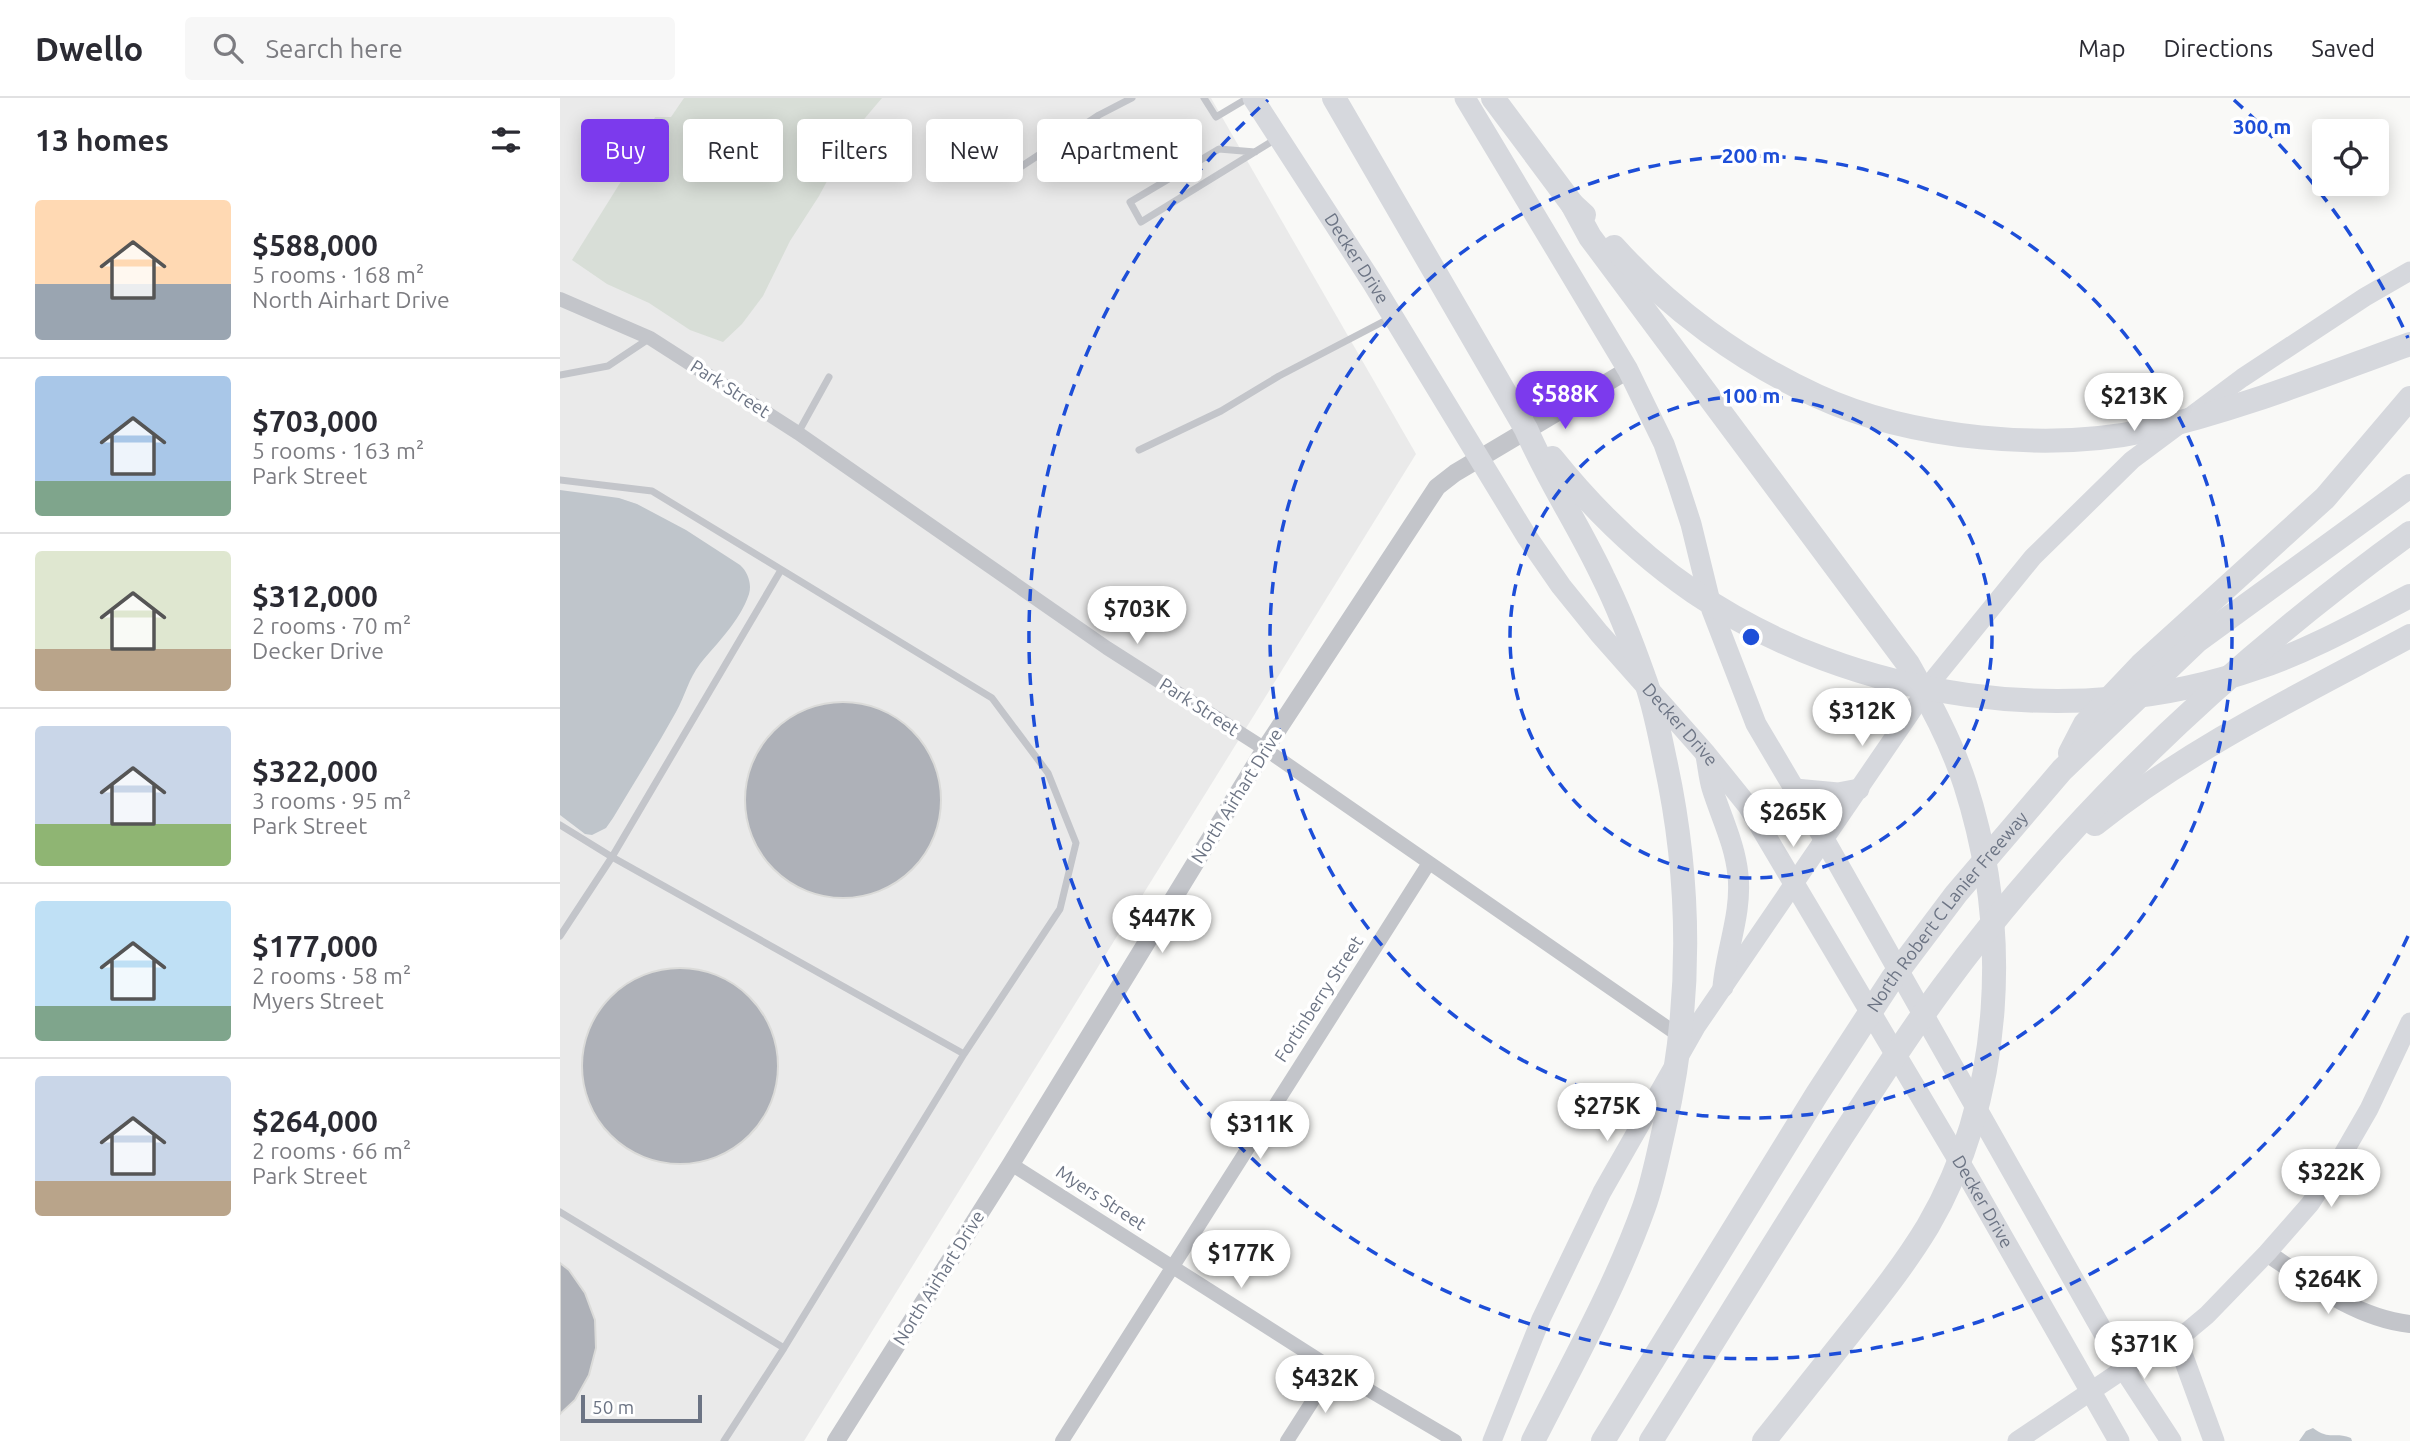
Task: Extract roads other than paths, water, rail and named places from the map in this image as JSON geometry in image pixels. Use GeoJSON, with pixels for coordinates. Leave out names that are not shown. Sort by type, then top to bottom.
{"type":"FeatureCollection","features":[{"type":"Feature","properties":{"kind":"highway"},"geometry":{"type":"LineString","coordinates":[[1334,98],[1526,429],[1540,461],[1604,578],[1645,680],[1672,791],[1684,880],[1686,936],[1685,989],[1679,1050],[1669,1107],[1644,1206],[1603,1304],[1533,1441]]}},
{"type":"Feature","properties":{"kind":"highway"},"geometry":{"type":"LineString","coordinates":[[1493,98],[1572,204],[1644,279],[1675,306],[1732,349],[1774,374],[1818,397],[1858,412],[1911,426],[1964,435],[2034,441],[2097,437],[2147,430],[2228,409],[2410,344]]}},
{"type":"Feature","properties":{"kind":"highway"},"geometry":{"type":"LineString","coordinates":[[1572,204],[1590,237],[1908,664],[1933,708],[1952,751],[1975,818],[1986,871],[1993,952],[1993,1011],[1983,1078],[1948,1187],[1929,1224],[1893,1279],[1764,1441]]}},
{"type":"Feature","properties":{"kind":"highway"},"geometry":{"type":"LineString","coordinates":[[2062,769],[2085,724],[2122,684],[2185,623],[2325,498],[2410,398]]}},
{"type":"Feature","properties":{"kind":"highway"},"geometry":{"type":"LineString","coordinates":[[1526,429],[1579,491],[1625,538],[1695,593],[1789,644],[1858,670],[1961,695],[2017,701],[2055,701],[2122,698],[2176,690],[2256,669],[2305,650],[2410,596]]}},
{"type":"Feature","properties":{"kind":"highway","name":"North Robert C Lanier Freeway"},"geometry":{"type":"LineString","coordinates":[[1603,1441],[1817,1094],[1892,979],[1956,894],[2062,769],[2197,641],[2410,486]]}},
{"type":"Feature","properties":{"kind":"highway"},"geometry":{"type":"LineString","coordinates":[[1651,1441],[1886,1068],[1936,997],[2040,868],[2100,801],[2208,694],[2333,591],[2410,533]]}},
{"type":"Feature","properties":{"kind":"highway"},"geometry":{"type":"LineString","coordinates":[[2040,868],[2112,810],[2186,758],[2222,736],[2410,636]]}},
{"type":"Feature","properties":{"kind":"main road","name":"Decker Drive"},"geometry":{"type":"LineString","coordinates":[[1250,98],[1372,282],[1527,537],[1561,586],[1748,806],[1969,1178],[2119,1441]]}},
{"type":"Feature","properties":{"kind":"main road"},"geometry":{"type":"LineString","coordinates":[[1465,98],[1628,370],[1654,422],[1691,524],[1712,611],[1756,724],[1825,839],[2124,1369],[2172,1441]]}},
{"type":"Feature","properties":{"kind":"main road"},"geometry":{"type":"LineString","coordinates":[[1492,1441],[1541,1319],[1602,1192],[1688,1042],[1933,680],[2033,557],[2132,460],[2242,378],[2365,297],[2410,271]]}},
{"type":"Feature","properties":{"kind":"main road"},"geometry":{"type":"LineString","coordinates":[[1706,754],[1712,787],[1733,847],[1739,877],[1738,908],[1723,987]]}},
{"type":"Feature","properties":{"kind":"main road"},"geometry":{"type":"LineString","coordinates":[[1795,789],[1838,793],[1859,789]]}},
{"type":"Feature","properties":{"kind":"main road"},"geometry":{"type":"LineString","coordinates":[[2017,1441],[2124,1369],[2177,1340],[2207,1315],[2267,1253],[2310,1204],[2343,1154],[2369,1109],[2410,1022]]}},
{"type":"Feature","properties":{"kind":"main road"},"geometry":{"type":"LineString","coordinates":[[2177,1340],[2214,1441]]}},
{"type":"Feature","properties":{"kind":"street","name":"Park Street"},"geometry":{"type":"LineString","coordinates":[[560,299],[650,338],[798,433],[1107,648],[1265,750],[1688,1042]]}},
{"type":"Feature","properties":{"kind":"street","name":"North Airhart Drive"},"geometry":{"type":"LineString","coordinates":[[836,1441],[1012,1164],[1265,750],[1437,487],[1455,473],[1482,460],[1628,370]]}},
{"type":"Feature","properties":{"kind":"street","name":"Fortinberry Street"},"geometry":{"type":"LineString","coordinates":[[1062,1441],[1429,863]]}},
{"type":"Feature","properties":{"kind":"street","name":"Myers Street"},"geometry":{"type":"LineString","coordinates":[[1012,1164],[1333,1369],[1455,1441]]}},
{"type":"Feature","properties":{"kind":"street"},"geometry":{"type":"LineString","coordinates":[[2267,1253],[2321,1291],[2347,1304],[2378,1317],[2410,1324]]}},
{"type":"Feature","properties":{"kind":"street"},"geometry":{"type":"LineString","coordinates":[[1287,1441],[1333,1369]]}},
{"type":"Feature","properties":{"kind":"lane"},"geometry":{"type":"LineString","coordinates":[[1023,165],[1099,115],[1132,98]]}},
{"type":"Feature","properties":{"kind":"lane"},"geometry":{"type":"LineString","coordinates":[[1203,98],[1216,117],[1250,98]]}},
{"type":"Feature","properties":{"kind":"lane"},"geometry":{"type":"LineString","coordinates":[[1255,152],[1219,149],[1130,202],[1141,222],[1278,139]]}},
{"type":"Feature","properties":{"kind":"lane"},"geometry":{"type":"LineString","coordinates":[[1139,450],[1221,411],[1279,376],[1392,317]]}},
{"type":"Feature","properties":{"kind":"lane"},"geometry":{"type":"LineString","coordinates":[[560,375],[608,366],[650,338]]}},
{"type":"Feature","properties":{"kind":"lane"},"geometry":{"type":"LineString","coordinates":[[798,433],[828,377]]}},
{"type":"Feature","properties":{"kind":"lane"},"geometry":{"type":"LineString","coordinates":[[560,480],[652,491],[992,698],[1048,773],[1076,843],[1060,908],[964,1054],[724,1441]]}},
{"type":"Feature","properties":{"kind":"lane"},"geometry":{"type":"LineString","coordinates":[[560,936],[612,857],[781,570]]}},
{"type":"Feature","properties":{"kind":"lane"},"geometry":{"type":"LineString","coordinates":[[560,825],[612,857],[964,1054]]}},
{"type":"Feature","properties":{"kind":"lane"},"geometry":{"type":"LineString","coordinates":[[560,1212],[784,1348]]}}]}
